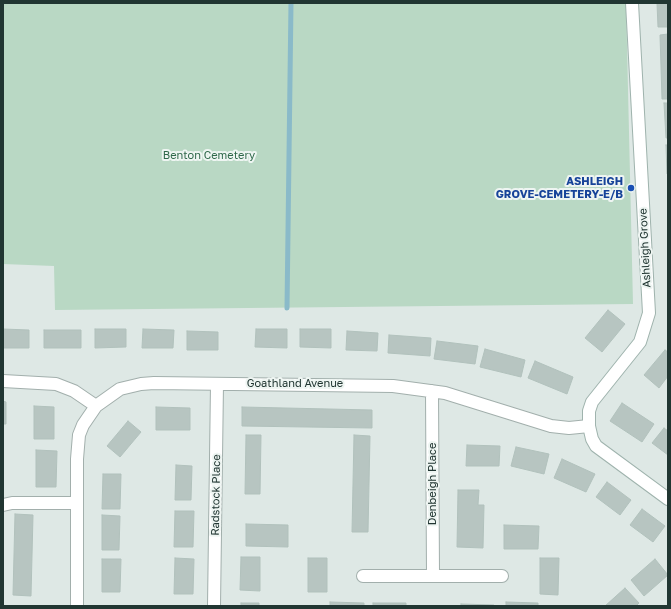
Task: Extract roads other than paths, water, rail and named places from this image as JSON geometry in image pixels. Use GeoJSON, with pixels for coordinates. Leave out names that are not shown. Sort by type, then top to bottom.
{"type":"FeatureCollection","features":[{"type":"Feature","properties":{"kind":"street","name":"Ashleigh Grove"},"geometry":{"type":"LineString","coordinates":[[589,426],[589,411],[592,402],[640,342],[649,313],[632,3]]}},
{"type":"Feature","properties":{"kind":"street"},"geometry":{"type":"LineString","coordinates":[[3,381],[56,384],[74,391],[96,406]]}},
{"type":"Feature","properties":{"kind":"street","name":"Goathland Avenue"},"geometry":{"type":"LineString","coordinates":[[77,606],[77,459],[80,435],[83,425],[96,406],[111,394],[131,386],[154,383],[371,385],[432,391],[457,397],[551,426],[569,428],[589,426]]}},
{"type":"Feature","properties":{"kind":"street","name":"Radstock Place"},"geometry":{"type":"LineString","coordinates":[[214,606],[217,384]]}},
{"type":"Feature","properties":{"kind":"street","name":"Denbeigh Place"},"geometry":{"type":"LineString","coordinates":[[432,391],[433,576]]}},
{"type":"Feature","properties":{"kind":"street"},"geometry":{"type":"LineString","coordinates":[[589,426],[592,440],[596,446],[668,499]]}},
{"type":"Feature","properties":{"kind":"street"},"geometry":{"type":"LineString","coordinates":[[3,505],[12,503],[77,503]]}},
{"type":"Feature","properties":{"kind":"street"},"geometry":{"type":"LineString","coordinates":[[363,576],[502,576]]}},
{"type":"Feature","properties":{"kind":"waterway"},"geometry":{"type":"LineString","coordinates":[[287,308],[291,3]]}},
{"type":"Feature","properties":{"kind":"place","name":"ASHLEIGH GROVE-CEMETERY-E/B"},"geometry":{"type":"Point","coordinates":[631,188]}},
{"type":"Feature","properties":{"kind":"park label","name":"Benton Cemetery"},"geometry":{"type":"Point","coordinates":[209,156]}}]}
